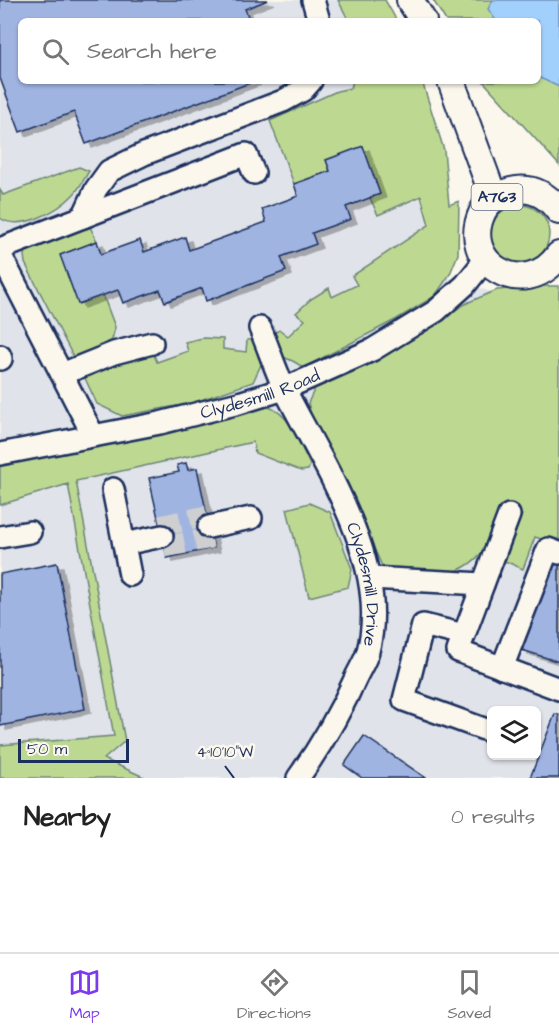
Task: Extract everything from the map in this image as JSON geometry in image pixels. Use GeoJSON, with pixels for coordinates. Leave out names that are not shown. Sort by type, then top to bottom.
{"type":"FeatureCollection","features":[{"type":"Feature","properties":{"kind":"main road"},"geometry":{"type":"LineString","coordinates":[[410,0],[421,18]]}},
{"type":"Feature","properties":{"kind":"main road","name":"A763"},"geometry":{"type":"LineString","coordinates":[[452,84],[494,198]]}},
{"type":"Feature","properties":{"kind":"main road","name":"A763"},"geometry":{"type":"LineString","coordinates":[[485,260],[476,234],[478,220],[484,208],[494,198],[514,190],[536,192],[549,199],[559,212]]}},
{"type":"Feature","properties":{"kind":"main road"},"geometry":{"type":"LineString","coordinates":[[485,260],[496,270],[510,276],[525,277],[540,273],[557,262]]}},
{"type":"Feature","properties":{"kind":"street"},"geometry":{"type":"LineString","coordinates":[[313,0],[318,18]]}},
{"type":"Feature","properties":{"kind":"street"},"geometry":{"type":"LineString","coordinates":[[83,217],[96,189],[109,171],[144,154],[283,101],[303,90],[308,84]]}},
{"type":"Feature","properties":{"kind":"street"},"geometry":{"type":"LineString","coordinates":[[0,249],[246,154],[254,173]]}},
{"type":"Feature","properties":{"kind":"street"},"geometry":{"type":"LineString","coordinates":[[0,254],[93,435]]}},
{"type":"Feature","properties":{"kind":"street","name":"Clydesmill Road"},"geometry":{"type":"LineString","coordinates":[[0,454],[159,423],[284,389],[372,350],[436,311],[465,285],[485,260]]}},
{"type":"Feature","properties":{"kind":"street","name":"Clydesmill Drive"},"geometry":{"type":"LineString","coordinates":[[261,328],[284,389],[327,470],[356,533],[370,579],[373,607],[368,651],[344,704],[307,775]]}},
{"type":"Feature","properties":{"kind":"street"},"geometry":{"type":"LineString","coordinates":[[62,374],[114,353],[152,342]]}},
{"type":"Feature","properties":{"kind":"street"},"geometry":{"type":"LineString","coordinates":[[113,489],[130,575]]}},
{"type":"Feature","properties":{"kind":"street"},"geometry":{"type":"LineString","coordinates":[[509,515],[458,651],[559,689]]}},
{"type":"Feature","properties":{"kind":"street"},"geometry":{"type":"LineString","coordinates":[[209,526],[251,518]]}},
{"type":"Feature","properties":{"kind":"street"},"geometry":{"type":"LineString","coordinates":[[0,537],[30,532]]}},
{"type":"Feature","properties":{"kind":"street"},"geometry":{"type":"LineString","coordinates":[[124,544],[162,536]]}},
{"type":"Feature","properties":{"kind":"street"},"geometry":{"type":"LineString","coordinates":[[502,668],[548,549],[559,553]]}},
{"type":"Feature","properties":{"kind":"street"},"geometry":{"type":"LineString","coordinates":[[370,579],[483,584]]}},
{"type":"Feature","properties":{"kind":"street"},"geometry":{"type":"LineString","coordinates":[[464,635],[423,625],[404,700],[487,730]]}},
{"type":"Feature","properties":{"kind":"shaded area"},"geometry":{"type":"Polygon","coordinates":[[[0,0],[338,0],[347,18],[18,18],[18,84],[352,84],[351,87],[388,84],[447,277],[527,304],[559,308],[559,778],[0,778],[0,0]]]}},
{"type":"Feature","properties":{"kind":"green space"},"geometry":{"type":"Polygon","coordinates":[[[338,0],[385,0],[395,18],[347,18],[338,0]]]}},
{"type":"Feature","properties":{"kind":"green space"},"geometry":{"type":"Polygon","coordinates":[[[433,0],[559,0],[559,165],[486,84],[541,84],[541,18],[444,18],[433,0]]]}},
{"type":"Feature","properties":{"kind":"green space"},"geometry":{"type":"Polygon","coordinates":[[[352,84],[423,84],[444,150],[449,205],[459,201],[458,254],[450,274],[435,296],[397,319],[303,368],[294,361],[276,354],[269,334],[280,330],[288,336],[305,320],[296,313],[311,299],[329,288],[332,297],[357,285],[352,276],[429,225],[421,196],[378,215],[370,198],[380,194],[363,147],[326,160],[330,171],[294,184],[270,121],[337,91],[351,88],[352,84]]]}},
{"type":"Feature","properties":{"kind":"green space"},"geometry":{"type":"Polygon","coordinates":[[[79,167],[89,171],[75,193],[49,213],[18,223],[0,218],[0,190],[3,195],[79,167]]]}},
{"type":"Feature","properties":{"kind":"green space"},"geometry":{"type":"Polygon","coordinates":[[[514,205],[526,205],[541,213],[549,228],[549,240],[541,255],[526,263],[514,263],[499,255],[491,240],[491,228],[499,213],[514,205]]]}},
{"type":"Feature","properties":{"kind":"green space"},"geometry":{"type":"Polygon","coordinates":[[[88,223],[97,241],[61,255],[103,295],[115,327],[112,340],[75,360],[25,263],[24,255],[33,244],[88,223]]]}},
{"type":"Feature","properties":{"kind":"green space"},"geometry":{"type":"Polygon","coordinates":[[[559,286],[559,545],[535,537],[523,569],[505,561],[522,515],[503,508],[490,542],[467,566],[441,574],[428,574],[382,566],[343,479],[312,418],[308,403],[315,388],[323,381],[469,302],[497,290],[559,286]]]}},
{"type":"Feature","properties":{"kind":"green space"},"geometry":{"type":"Polygon","coordinates":[[[203,338],[223,339],[223,349],[246,352],[247,340],[260,339],[265,356],[253,382],[192,403],[122,416],[97,404],[83,374],[87,370],[153,353],[157,362],[188,351],[185,342],[203,338]]]}},
{"type":"Feature","properties":{"kind":"green space"},"geometry":{"type":"Polygon","coordinates":[[[268,407],[276,410],[289,423],[310,465],[308,470],[301,471],[255,453],[253,442],[76,481],[125,741],[104,759],[146,778],[0,778],[0,745],[114,736],[68,484],[0,505],[0,466],[268,407]]]}},
{"type":"Feature","properties":{"kind":"green space"},"geometry":{"type":"Polygon","coordinates":[[[309,503],[330,512],[352,569],[348,587],[309,597],[287,509],[309,503]]]}},
{"type":"Feature","properties":{"kind":"water"},"geometry":{"type":"Polygon","coordinates":[[[493,0],[559,0],[559,87],[541,78],[541,18],[494,18],[488,9],[493,0]]]}},
{"type":"Feature","properties":{"kind":"building"},"geometry":{"type":"Polygon","coordinates":[[[0,0],[268,0],[245,9],[249,18],[18,18],[18,84],[247,84],[86,144],[74,112],[20,132],[0,78],[0,0]]]}},
{"type":"Feature","properties":{"kind":"building"},"geometry":{"type":"Polygon","coordinates":[[[363,146],[380,194],[346,207],[351,219],[312,233],[316,244],[281,257],[286,271],[206,301],[202,288],[165,302],[160,290],[123,303],[118,290],[78,304],[60,255],[97,241],[101,254],[140,240],[144,252],[185,237],[189,250],[266,222],[262,209],[298,196],[294,184],[330,171],[326,160],[363,146]]]}},
{"type":"Feature","properties":{"kind":"building"},"geometry":{"type":"Polygon","coordinates":[[[186,463],[188,470],[197,468],[214,548],[167,558],[149,478],[179,472],[177,465],[186,463]]]}},
{"type":"Feature","properties":{"kind":"building"},"geometry":{"type":"Polygon","coordinates":[[[554,559],[559,561],[559,662],[522,650],[554,559]]]}},
{"type":"Feature","properties":{"kind":"building"},"geometry":{"type":"Polygon","coordinates":[[[57,563],[85,709],[0,726],[0,574],[57,563]]]}},
{"type":"Feature","properties":{"kind":"building"},"geometry":{"type":"Polygon","coordinates":[[[555,714],[559,715],[559,778],[530,778],[537,760],[541,760],[541,750],[555,714]]]}},
{"type":"Feature","properties":{"kind":"building"},"geometry":{"type":"Polygon","coordinates":[[[364,736],[426,778],[362,778],[344,765],[364,736]]]}},
{"type":"Feature","properties":{"kind":"tunnel"},"geometry":{"type":"LineString","coordinates":[[160,526],[207,516]]}},
{"type":"Feature","properties":{"kind":"tunnel"},"geometry":{"type":"LineString","coordinates":[[164,547],[212,538]]}}]}
